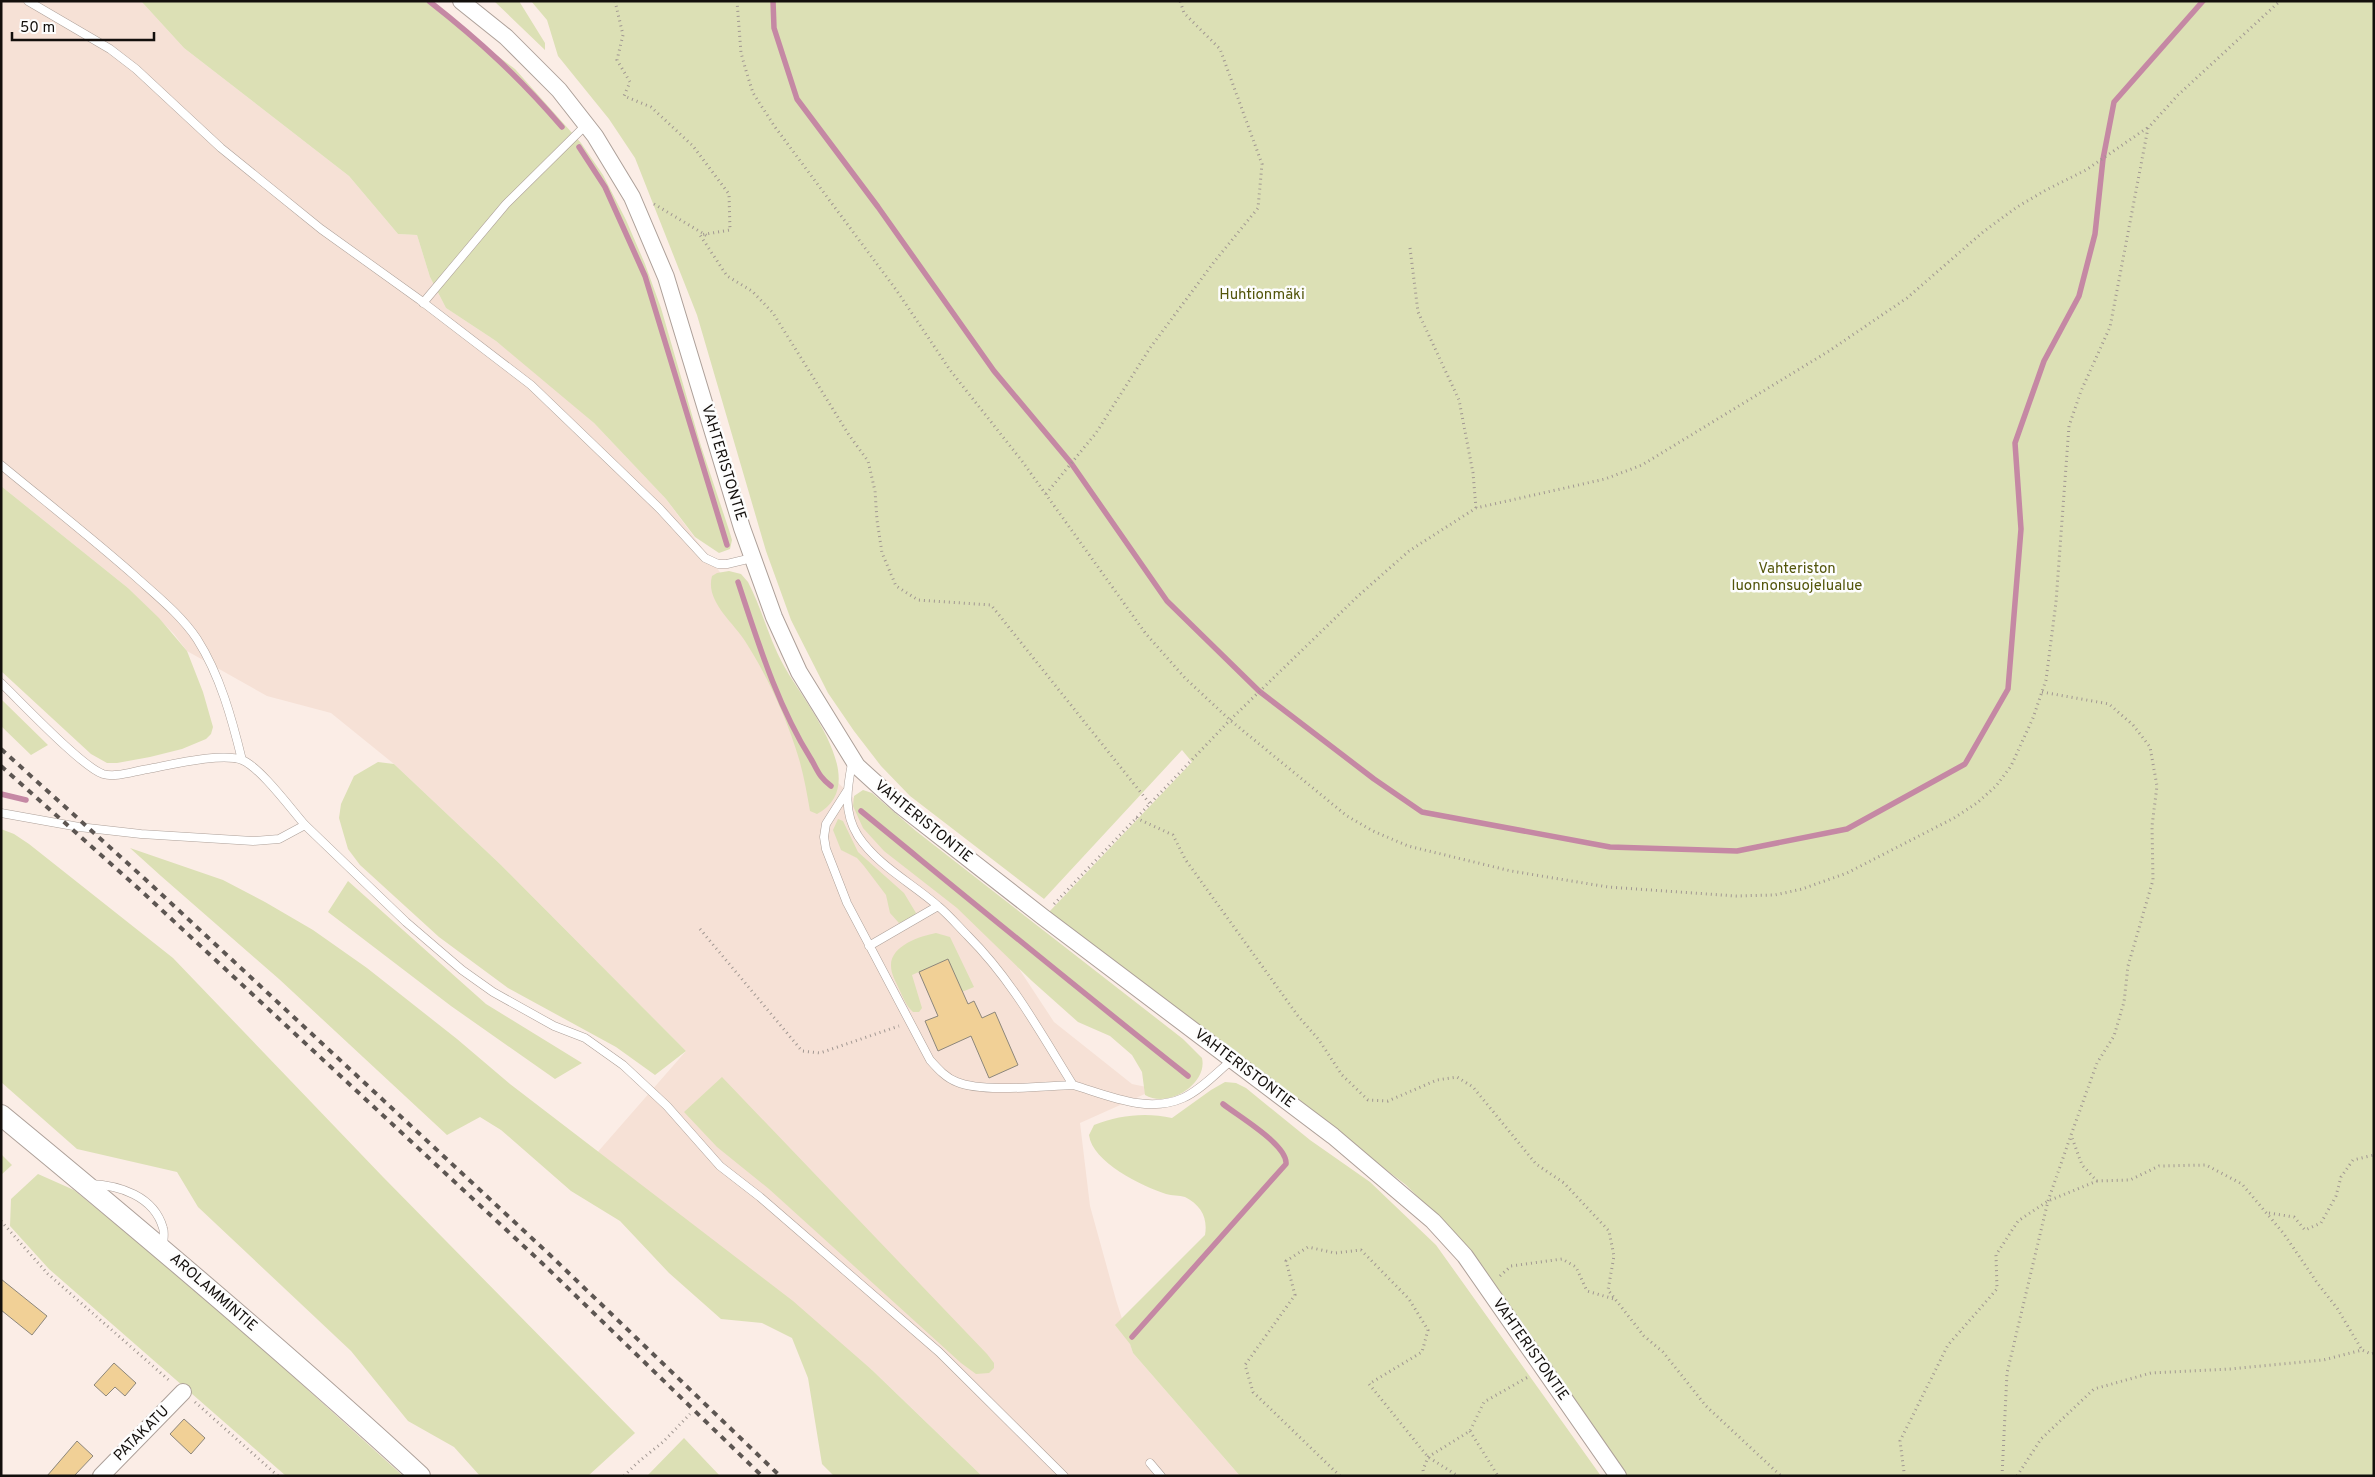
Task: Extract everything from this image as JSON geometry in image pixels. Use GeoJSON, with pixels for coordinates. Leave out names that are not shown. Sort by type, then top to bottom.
{"type":"FeatureCollection","features":[{"type":"Feature","properties":{"kind":"street","name":"VAHTERISTONTIE"},"geometry":{"type":"LineString","coordinates":[[461,1],[533,62],[587,124],[626,187],[666,277],[752,558],[788,652],[853,760],[876,785],[1042,917],[1334,1136],[1417,1206],[1449,1237],[1487,1288],[1618,1476]]}},
{"type":"Feature","properties":{"kind":"street","name":"AROLAMMINTIE"},"geometry":{"type":"LineString","coordinates":[[1,1115],[163,1249],[420,1476]]}},
{"type":"Feature","properties":{"kind":"street","name":"PATAKATU"},"geometry":{"type":"LineString","coordinates":[[101,1476],[183,1392]]}},
{"type":"Feature","properties":{"kind":"lane"},"geometry":{"type":"LineString","coordinates":[[28,1],[110,49],[136,69],[221,148],[321,229],[424,303],[531,385],[660,509],[705,558],[718,564],[727,564],[752,558]]}},
{"type":"Feature","properties":{"kind":"lane"},"geometry":{"type":"LineString","coordinates":[[424,303],[506,204],[587,124]]}},
{"type":"Feature","properties":{"kind":"lane"},"geometry":{"type":"LineString","coordinates":[[1,465],[103,547],[189,628],[204,651],[217,678],[236,732],[242,760]]}},
{"type":"Feature","properties":{"kind":"lane"},"geometry":{"type":"LineString","coordinates":[[1,683],[83,762],[102,774],[123,774],[203,759],[231,758],[242,760],[263,778],[305,825],[378,897],[462,970],[493,992],[554,1026],[585,1038],[623,1065],[666,1106],[720,1166],[760,1197],[939,1352],[1064,1476]]}},
{"type":"Feature","properties":{"kind":"lane"},"geometry":{"type":"LineString","coordinates":[[853,760],[846,791],[849,815],[865,844],[889,868],[938,906],[992,960],[1012,986],[1072,1085]]}},
{"type":"Feature","properties":{"kind":"lane"},"geometry":{"type":"LineString","coordinates":[[846,791],[829,817],[824,837],[840,889],[909,1023],[930,1060],[942,1073],[956,1082],[977,1087],[1072,1085],[1142,1104],[1157,1105],[1183,1098],[1232,1060]]}},
{"type":"Feature","properties":{"kind":"lane"},"geometry":{"type":"LineString","coordinates":[[1,813],[79,827],[141,834],[253,841],[279,839],[305,825]]}},
{"type":"Feature","properties":{"kind":"lane"},"geometry":{"type":"LineString","coordinates":[[869,946],[938,906]]}},
{"type":"Feature","properties":{"kind":"lane"},"geometry":{"type":"LineString","coordinates":[[1150,1463],[1161,1476]]}},
{"type":"Feature","properties":{"kind":"path"},"geometry":{"type":"LineString","coordinates":[[615,1],[623,35],[617,60],[630,82],[624,96],[652,108],[693,146],[729,194],[730,230],[700,235],[727,276],[752,291],[773,313],[849,435],[868,461],[875,491],[882,554],[896,586],[918,600],[991,605],[1150,804]]}},
{"type":"Feature","properties":{"kind":"path"},"geometry":{"type":"LineString","coordinates":[[737,1],[741,53],[753,93],[802,165],[897,291],[950,370],[1046,494],[1146,634],[1185,678],[1230,720],[1347,816],[1373,831],[1408,846],[1511,871],[1608,887],[1736,896],[1775,895],[1802,889],[1846,873],[1954,818],[1977,803],[1996,786],[2011,766],[2033,718],[2042,692],[2051,653],[2069,426],[2080,391],[2110,327],[2148,128]]}},
{"type":"Feature","properties":{"kind":"path"},"geometry":{"type":"LineString","coordinates":[[1046,494],[1096,433],[1150,348],[1214,262],[1258,208],[1262,164],[1220,49],[1184,13],[1180,1]]}},
{"type":"Feature","properties":{"kind":"path"},"geometry":{"type":"LineString","coordinates":[[1042,917],[1230,720],[1358,596],[1409,551],[1476,508],[1605,479],[1642,465],[1829,351],[1907,298],[1983,232],[2017,207],[2086,170],[2148,128],[2178,95],[2280,1]]}},
{"type":"Feature","properties":{"kind":"path"},"geometry":{"type":"LineString","coordinates":[[626,187],[709,237]]}},
{"type":"Feature","properties":{"kind":"path"},"geometry":{"type":"LineString","coordinates":[[1410,248],[1418,312],[1459,400],[1473,473],[1476,508]]}},
{"type":"Feature","properties":{"kind":"path"},"geometry":{"type":"LineString","coordinates":[[2002,1476],[2007,1373],[2048,1201],[2097,1063],[2114,1036],[2124,1002],[2128,966],[2153,880],[2152,826],[2157,786],[2150,747],[2133,725],[2109,704],[2042,692]]}},
{"type":"Feature","properties":{"kind":"path"},"geometry":{"type":"LineString","coordinates":[[1136,818],[1173,835],[1185,859],[1298,1016],[1319,1040],[1342,1076],[1368,1100],[1388,1101],[1437,1080],[1457,1077],[1473,1087],[1536,1164],[1564,1183],[1609,1231],[1614,1256],[1608,1290],[1615,1300],[1644,1336],[1681,1373],[1706,1406],[1781,1476]]}},
{"type":"Feature","properties":{"kind":"path"},"geometry":{"type":"LineString","coordinates":[[700,929],[802,1051],[820,1053],[909,1023]]}},
{"type":"Feature","properties":{"kind":"path"},"geometry":{"type":"LineString","coordinates":[[2071,1135],[2082,1165],[2097,1181]]}},
{"type":"Feature","properties":{"kind":"path"},"geometry":{"type":"LineString","coordinates":[[2269,1213],[2294,1217],[2304,1230],[2320,1223],[2336,1196],[2341,1177],[2353,1160],[2374,1155]]}},
{"type":"Feature","properties":{"kind":"path"},"geometry":{"type":"LineString","coordinates":[[1903,1476],[1900,1441],[1948,1345],[1997,1290],[1996,1254],[2018,1221],[2048,1201],[2097,1181],[2130,1180],[2159,1166],[2206,1165],[2242,1184],[2269,1213],[2337,1308],[2362,1350]]}},
{"type":"Feature","properties":{"kind":"path"},"geometry":{"type":"LineString","coordinates":[[1,1221],[48,1274],[278,1476]]}},
{"type":"Feature","properties":{"kind":"path"},"geometry":{"type":"LineString","coordinates":[[1340,1476],[1253,1392],[1245,1366],[1295,1295],[1286,1261],[1308,1247],[1335,1253],[1361,1250],[1408,1299],[1428,1330],[1422,1352],[1368,1384],[1428,1457],[1458,1476]]}},
{"type":"Feature","properties":{"kind":"path"},"geometry":{"type":"LineString","coordinates":[[1487,1288],[1511,1266],[1562,1260],[1576,1267],[1587,1291],[1615,1300]]}},
{"type":"Feature","properties":{"kind":"path"},"geometry":{"type":"LineString","coordinates":[[2017,1476],[2041,1439],[2094,1389],[2151,1373],[2230,1369],[2323,1360],[2362,1350],[2374,1353]]}},
{"type":"Feature","properties":{"kind":"path"},"geometry":{"type":"LineString","coordinates":[[1424,1476],[1423,1470],[1428,1457],[1470,1431],[1484,1402],[1544,1368]]}},
{"type":"Feature","properties":{"kind":"path"},"geometry":{"type":"LineString","coordinates":[[624,1476],[637,1462],[663,1442],[690,1414]]}},
{"type":"Feature","properties":{"kind":"path"},"geometry":{"type":"LineString","coordinates":[[1470,1431],[1498,1476]]}},
{"type":"Feature","properties":{"kind":"shaded area"},"geometry":{"type":"Polygon","coordinates":[[[1,1],[141,1],[184,48],[349,176],[398,234],[417,235],[430,277],[446,308],[496,341],[545,380],[594,423],[666,499],[750,613],[810,755],[1006,949],[1054,1022],[1132,1084],[1156,1089],[1080,1123],[1090,1206],[1133,1353],[1240,1476],[982,1476],[872,1370],[596,1154],[686,1051],[501,865],[394,764],[331,713],[267,696],[187,651],[174,634],[128,588],[1,486],[1,1]]]}},
{"type":"Feature","properties":{"kind":"green space"},"geometry":{"type":"Polygon","coordinates":[[[141,1],[425,1],[515,69],[581,143],[603,175],[626,220],[661,308],[701,446],[732,540],[730,549],[719,553],[695,537],[666,499],[594,423],[496,341],[446,308],[430,277],[417,235],[398,234],[349,176],[184,48],[141,1]]]}},
{"type":"Feature","properties":{"kind":"green space"},"geometry":{"type":"Polygon","coordinates":[[[494,1],[519,1],[545,43],[545,50],[494,1]]]}},
{"type":"Feature","properties":{"kind":"green space","name":"Vahteriston luonnonsuojelualue"},"geometry":{"type":"Polygon","coordinates":[[[531,1],[2374,1],[2374,1476],[1626,1476],[1460,1239],[1406,1185],[1049,912],[1192,762],[1182,750],[1044,899],[910,796],[881,766],[854,731],[828,693],[791,620],[766,551],[697,315],[635,158],[609,119],[558,56],[547,20],[531,1]]]}},
{"type":"Feature","properties":{"kind":"green space"},"geometry":{"type":"Polygon","coordinates":[[[1,486],[128,588],[159,618],[187,651],[203,692],[213,727],[211,734],[206,739],[182,749],[150,757],[107,763],[91,754],[1,671],[1,486]]]}},
{"type":"Feature","properties":{"kind":"green space"},"geometry":{"type":"Polygon","coordinates":[[[729,571],[741,574],[748,582],[779,656],[818,720],[829,741],[837,763],[839,783],[833,800],[817,814],[810,811],[799,759],[776,699],[745,641],[716,603],[711,585],[712,576],[729,571]]]}},
{"type":"Feature","properties":{"kind":"green space"},"geometry":{"type":"Polygon","coordinates":[[[1,699],[48,745],[31,755],[1,726],[1,699]]]}},
{"type":"Feature","properties":{"kind":"green space"},"geometry":{"type":"Polygon","coordinates":[[[378,762],[394,764],[501,865],[686,1051],[655,1075],[616,1047],[508,988],[439,937],[360,865],[348,849],[339,818],[341,804],[354,776],[378,762]]]}},
{"type":"Feature","properties":{"kind":"green space"},"geometry":{"type":"Polygon","coordinates":[[[863,790],[872,793],[916,831],[1183,1039],[1202,1058],[1202,1068],[1199,1077],[1193,1085],[1184,1092],[1164,1099],[1145,1095],[1142,1072],[1132,1055],[1110,1036],[1078,1022],[1032,981],[957,908],[884,851],[863,828],[853,806],[854,796],[863,790]]]}},
{"type":"Feature","properties":{"kind":"green space"},"geometry":{"type":"Polygon","coordinates":[[[838,819],[843,821],[858,852],[904,893],[916,913],[914,917],[899,923],[890,913],[886,895],[864,866],[857,858],[841,850],[833,830],[838,819]]]}},
{"type":"Feature","properties":{"kind":"green space"},"geometry":{"type":"Polygon","coordinates":[[[1,829],[14,834],[29,844],[173,958],[383,1177],[635,1433],[588,1476],[480,1476],[454,1447],[408,1421],[351,1351],[198,1207],[177,1172],[77,1149],[1,1082],[1,829]]]}},
{"type":"Feature","properties":{"kind":"green space"},"geometry":{"type":"Polygon","coordinates":[[[130,848],[223,880],[313,930],[367,968],[457,1039],[510,1084],[793,1301],[872,1370],[982,1476],[834,1476],[822,1464],[808,1378],[792,1338],[762,1323],[721,1319],[669,1273],[620,1221],[571,1191],[501,1130],[480,1117],[447,1135],[279,979],[130,848]]]}},
{"type":"Feature","properties":{"kind":"green space"},"geometry":{"type":"Polygon","coordinates":[[[348,881],[486,1004],[582,1063],[555,1079],[451,1006],[328,912],[348,881]]]}},
{"type":"Feature","properties":{"kind":"green space"},"geometry":{"type":"Polygon","coordinates":[[[936,933],[950,937],[974,987],[962,992],[948,959],[912,975],[922,1008],[919,1012],[913,1012],[908,1007],[894,978],[891,969],[892,959],[895,953],[907,943],[936,933]]]}},
{"type":"Feature","properties":{"kind":"green space"},"geometry":{"type":"Polygon","coordinates":[[[722,1077],[987,1354],[994,1363],[994,1368],[989,1373],[976,1374],[961,1363],[769,1189],[717,1147],[684,1112],[722,1077]]]}},
{"type":"Feature","properties":{"kind":"green space"},"geometry":{"type":"Polygon","coordinates":[[[1225,1082],[1236,1083],[1246,1088],[1310,1140],[1370,1182],[1436,1245],[1601,1476],[1240,1476],[1133,1353],[1130,1344],[1115,1325],[1205,1235],[1206,1229],[1202,1213],[1191,1200],[1185,1197],[1168,1195],[1120,1172],[1099,1154],[1092,1145],[1089,1135],[1094,1125],[1113,1119],[1142,1115],[1172,1118],[1225,1082]]]}},
{"type":"Feature","properties":{"kind":"green space"},"geometry":{"type":"Polygon","coordinates":[[[1,1154],[12,1165],[1,1175],[1,1154]]]}},
{"type":"Feature","properties":{"kind":"green space"},"geometry":{"type":"Polygon","coordinates":[[[38,1174],[74,1190],[155,1256],[253,1340],[403,1476],[286,1476],[49,1269],[10,1226],[11,1199],[38,1174]]]}},
{"type":"Feature","properties":{"kind":"green space"},"geometry":{"type":"Polygon","coordinates":[[[684,1438],[720,1476],[647,1476],[684,1438]]]}},
{"type":"Feature","properties":{"kind":"building"},"geometry":{"type":"Polygon","coordinates":[[[948,959],[968,1004],[974,1001],[982,1018],[995,1012],[1018,1065],[989,1078],[971,1036],[938,1051],[925,1021],[938,1016],[919,972],[948,959]]]}},
{"type":"Feature","properties":{"kind":"building"},"geometry":{"type":"Polygon","coordinates":[[[1,1279],[47,1316],[32,1335],[1,1310],[1,1279]]]}},
{"type":"Feature","properties":{"kind":"building"},"geometry":{"type":"Polygon","coordinates":[[[114,1363],[136,1383],[125,1396],[115,1387],[106,1396],[94,1385],[114,1363]]]}},
{"type":"Feature","properties":{"kind":"building"},"geometry":{"type":"Polygon","coordinates":[[[184,1419],[205,1438],[191,1454],[170,1434],[184,1419]]]}},
{"type":"Feature","properties":{"kind":"building"},"geometry":{"type":"Polygon","coordinates":[[[77,1441],[93,1456],[74,1476],[47,1476],[77,1441]]]}},
{"type":"Feature","properties":{"kind":"waterway"},"geometry":{"type":"LineString","coordinates":[[429,1],[499,61],[531,92],[562,127]]}},
{"type":"Feature","properties":{"kind":"waterway"},"geometry":{"type":"LineString","coordinates":[[773,1],[774,28],[797,99],[878,207],[994,371],[1071,463],[1167,601],[1259,691],[1374,779],[1422,812],[1610,847],[1737,851],[1847,829],[1965,764],[2008,689],[2021,529],[2015,443],[2044,361],[2079,296],[2095,234],[2103,159],[2114,102],[2203,1]]}},
{"type":"Feature","properties":{"kind":"waterway"},"geometry":{"type":"LineString","coordinates":[[579,147],[605,187],[645,276],[727,545]]}},
{"type":"Feature","properties":{"kind":"waterway"},"geometry":{"type":"LineString","coordinates":[[738,582],[769,673],[788,717],[819,774],[831,786]]}},
{"type":"Feature","properties":{"kind":"waterway"},"geometry":{"type":"LineString","coordinates":[[1,794],[26,800]]}},
{"type":"Feature","properties":{"kind":"waterway"},"geometry":{"type":"LineString","coordinates":[[861,811],[1188,1076]]}},
{"type":"Feature","properties":{"kind":"waterway"},"geometry":{"type":"LineString","coordinates":[[1132,1337],[1286,1164],[1284,1156],[1271,1140],[1223,1104]]}},
{"type":"Feature","properties":{"kind":"railway"},"geometry":{"type":"LineString","coordinates":[[1,749],[145,879],[550,1255],[780,1476]]}},
{"type":"Feature","properties":{"kind":"railway"},"geometry":{"type":"LineString","coordinates":[[1,766],[138,888],[542,1263],[762,1476]]}},
{"type":"Feature","properties":{"kind":"park label","name":"Huhtionmäki"},"geometry":{"type":"Point","coordinates":[1262,295]}}]}
